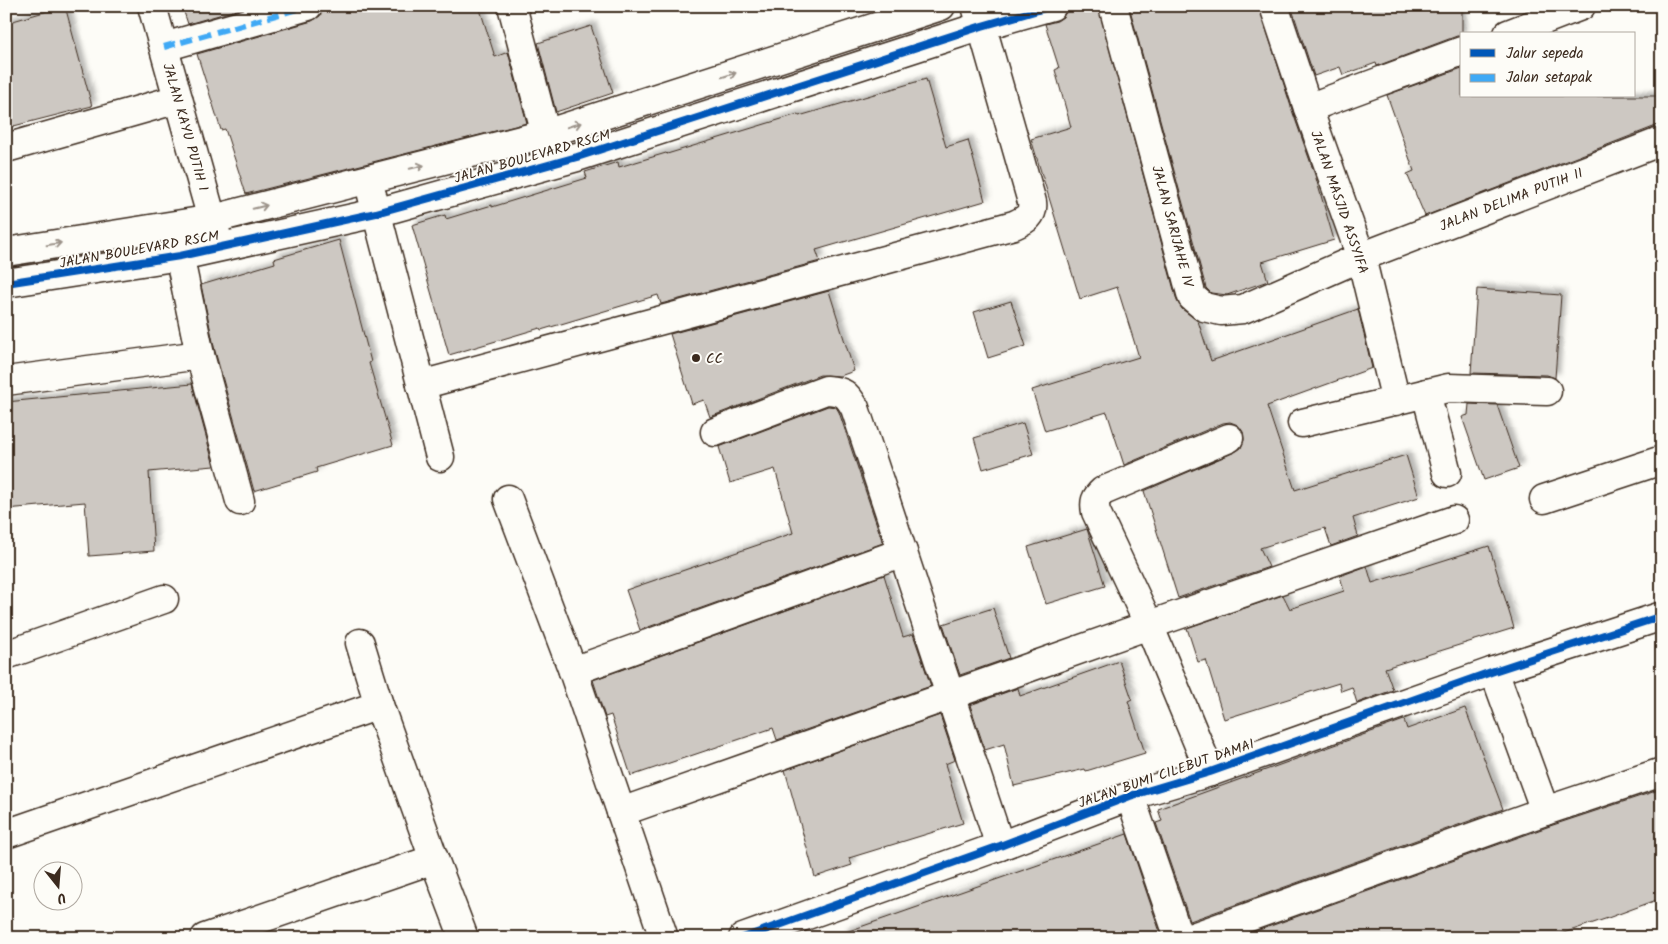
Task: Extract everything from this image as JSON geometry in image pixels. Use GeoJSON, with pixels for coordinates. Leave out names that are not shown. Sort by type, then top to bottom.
{"type":"FeatureCollection","features":[{"type":"Feature","properties":{"kind":"street","name":"JALAN KAYU PUTIH I"},"geometry":{"type":"LineString","coordinates":[[152,6],[220,248]]}},
{"type":"Feature","properties":{"kind":"street"},"geometry":{"type":"LineString","coordinates":[[164,47],[308,6]]}},
{"type":"Feature","properties":{"kind":"street"},"geometry":{"type":"LineString","coordinates":[[512,6],[553,164]]}},
{"type":"Feature","properties":{"kind":"street","name":"JALAN BOULEVARD RSCM"},"geometry":{"type":"LineString","coordinates":[[6,252],[213,219],[545,134],[941,6]]}},
{"type":"Feature","properties":{"kind":"street","name":"JALAN BOULEVARD RSCM"},"geometry":{"type":"LineString","coordinates":[[6,283],[180,256],[376,213],[553,164],[979,16],[1052,6]]}},
{"type":"Feature","properties":{"kind":"street","name":"JALAN SARIJAHE IV"},"geometry":{"type":"LineString","coordinates":[[1113,6],[1192,297],[1204,307],[1221,311],[1243,309],[1361,257]]}},
{"type":"Feature","properties":{"kind":"street","name":"JALAN MASJID ASSYIFA"},"geometry":{"type":"LineString","coordinates":[[1274,6],[1361,257],[1396,401]]}},
{"type":"Feature","properties":{"kind":"street"},"geometry":{"type":"LineString","coordinates":[[1513,32],[1581,6]]}},
{"type":"Feature","properties":{"kind":"street"},"geometry":{"type":"LineString","coordinates":[[421,385],[1023,221],[1033,209],[1032,202],[979,16]]}},
{"type":"Feature","properties":{"kind":"street"},"geometry":{"type":"LineString","coordinates":[[1308,108],[1460,52]]}},
{"type":"Feature","properties":{"kind":"street"},"geometry":{"type":"LineString","coordinates":[[6,148],[178,99]]}},
{"type":"Feature","properties":{"kind":"street","name":"JALAN DELIMA PUTIH II"},"geometry":{"type":"LineString","coordinates":[[1361,257],[1662,141]]}},
{"type":"Feature","properties":{"kind":"street"},"geometry":{"type":"LineString","coordinates":[[368,179],[440,457]]}},
{"type":"Feature","properties":{"kind":"street"},"geometry":{"type":"LineString","coordinates":[[174,225],[200,355],[240,500]]}},
{"type":"Feature","properties":{"kind":"street"},"geometry":{"type":"LineString","coordinates":[[6,381],[200,355]]}},
{"type":"Feature","properties":{"kind":"street"},"geometry":{"type":"LineString","coordinates":[[1302,423],[1448,388],[1548,391]]}},
{"type":"Feature","properties":{"kind":"street"},"geometry":{"type":"LineString","coordinates":[[715,432],[826,390],[838,391],[848,396],[855,408],[1000,846]]}},
{"type":"Feature","properties":{"kind":"street"},"geometry":{"type":"LineString","coordinates":[[1426,393],[1447,473]]}},
{"type":"Feature","properties":{"kind":"street"},"geometry":{"type":"LineString","coordinates":[[1210,772],[1149,625],[1094,504],[1097,496],[1103,491],[1229,438]]}},
{"type":"Feature","properties":{"kind":"street"},"geometry":{"type":"LineString","coordinates":[[1544,499],[1662,460]]}},
{"type":"Feature","properties":{"kind":"street"},"geometry":{"type":"LineString","coordinates":[[508,499],[573,671],[664,938]]}},
{"type":"Feature","properties":{"kind":"street"},"geometry":{"type":"LineString","coordinates":[[621,812],[1149,625],[1454,520]]}},
{"type":"Feature","properties":{"kind":"street"},"geometry":{"type":"LineString","coordinates":[[573,671],[902,552]]}},
{"type":"Feature","properties":{"kind":"street"},"geometry":{"type":"LineString","coordinates":[[6,655],[164,599]]}},
{"type":"Feature","properties":{"kind":"street","name":"JALAN BUMI CILEBUT DAMAI"},"geometry":{"type":"LineString","coordinates":[[743,938],[1000,846],[1130,796],[1210,772],[1494,671],[1662,616]]}},
{"type":"Feature","properties":{"kind":"street"},"geometry":{"type":"LineString","coordinates":[[360,643],[379,705],[464,938]]}},
{"type":"Feature","properties":{"kind":"street"},"geometry":{"type":"LineString","coordinates":[[1494,671],[1545,811]]}},
{"type":"Feature","properties":{"kind":"street"},"geometry":{"type":"LineString","coordinates":[[6,834],[379,705]]}},
{"type":"Feature","properties":{"kind":"street"},"geometry":{"type":"LineString","coordinates":[[1190,938],[1545,811],[1662,772]]}},
{"type":"Feature","properties":{"kind":"street"},"geometry":{"type":"LineString","coordinates":[[1130,796],[1179,938]]}},
{"type":"Feature","properties":{"kind":"street"},"geometry":{"type":"LineString","coordinates":[[205,938],[434,859]]}},
{"type":"Feature","properties":{"kind":"building"},"geometry":{"type":"Polygon","coordinates":[[[65,6],[92,106],[6,128],[6,23],[65,6]]]}},
{"type":"Feature","properties":{"kind":"building"},"geometry":{"type":"Polygon","coordinates":[[[182,6],[250,6],[188,24],[182,6]]]}},
{"type":"Feature","properties":{"kind":"building"},"geometry":{"type":"Polygon","coordinates":[[[323,6],[479,6],[495,57],[508,52],[527,123],[246,194],[225,129],[221,130],[197,54],[312,21],[320,16],[323,6]]]}},
{"type":"Feature","properties":{"kind":"building"},"geometry":{"type":"Polygon","coordinates":[[[1084,6],[1098,6],[1177,301],[1182,309],[1198,321],[1211,361],[1358,309],[1372,368],[1267,406],[1295,490],[1406,455],[1419,497],[1353,518],[1358,536],[1331,546],[1325,528],[1260,548],[1269,567],[1178,598],[1144,491],[1235,452],[1241,448],[1244,440],[1243,432],[1238,425],[1230,422],[1223,423],[1124,465],[1107,412],[1045,431],[1032,390],[1139,357],[1117,287],[1080,299],[1031,139],[1071,127],[1055,70],[1059,68],[1045,24],[1057,21],[1066,12],[1084,6]]]}},
{"type":"Feature","properties":{"kind":"building"},"geometry":{"type":"Polygon","coordinates":[[[1129,6],[1259,6],[1315,175],[1334,240],[1262,262],[1268,281],[1227,295],[1211,293],[1206,288],[1129,6]]]}},
{"type":"Feature","properties":{"kind":"building"},"geometry":{"type":"Polygon","coordinates":[[[1291,6],[1462,6],[1462,32],[1460,32],[1460,36],[1377,66],[1376,63],[1343,75],[1340,67],[1314,76],[1291,6]]]}},
{"type":"Feature","properties":{"kind":"building"},"geometry":{"type":"Polygon","coordinates":[[[591,26],[613,93],[556,112],[538,43],[591,26]]]}},
{"type":"Feature","properties":{"kind":"building"},"geometry":{"type":"Polygon","coordinates":[[[1460,69],[1460,98],[1636,98],[1636,96],[1662,96],[1662,126],[1656,126],[1425,216],[1407,174],[1414,171],[1387,95],[1460,69]]]}},
{"type":"Feature","properties":{"kind":"building"},"geometry":{"type":"Polygon","coordinates":[[[926,79],[946,147],[968,140],[985,201],[816,250],[820,261],[661,304],[658,295],[449,355],[412,225],[445,215],[446,219],[492,205],[492,207],[587,178],[585,172],[618,162],[619,167],[798,114],[799,116],[926,79]]]}},
{"type":"Feature","properties":{"kind":"building"},"geometry":{"type":"Polygon","coordinates":[[[339,240],[371,362],[369,363],[393,445],[316,468],[317,472],[254,491],[215,351],[201,285],[275,263],[274,259],[339,240]]]}},
{"type":"Feature","properties":{"kind":"building"},"geometry":{"type":"Polygon","coordinates":[[[1477,289],[1561,295],[1555,378],[1547,375],[1471,373],[1477,289]]]}},
{"type":"Feature","properties":{"kind":"building"},"geometry":{"type":"Polygon","coordinates":[[[829,291],[854,371],[840,376],[820,375],[710,417],[704,400],[692,404],[670,334],[829,291]]]}},
{"type":"Feature","properties":{"kind":"building"},"geometry":{"type":"Polygon","coordinates":[[[1011,301],[1026,346],[988,358],[974,312],[1011,301]]]}},
{"type":"Feature","properties":{"kind":"building"},"geometry":{"type":"Polygon","coordinates":[[[192,384],[214,466],[149,472],[154,551],[89,556],[85,502],[6,509],[6,402],[192,384]]]}},
{"type":"Feature","properties":{"kind":"building"},"geometry":{"type":"Polygon","coordinates":[[[1469,404],[1497,405],[1519,468],[1484,480],[1462,417],[1468,415],[1469,404]]]}},
{"type":"Feature","properties":{"kind":"building"},"geometry":{"type":"Polygon","coordinates":[[[828,406],[836,407],[839,412],[883,543],[640,630],[626,590],[793,533],[775,469],[730,483],[719,447],[828,406]]]}},
{"type":"Feature","properties":{"kind":"building"},"geometry":{"type":"Polygon","coordinates":[[[1023,423],[1033,454],[983,469],[974,438],[1023,423]]]}},
{"type":"Feature","properties":{"kind":"building"},"geometry":{"type":"Polygon","coordinates":[[[1087,529],[1105,586],[1046,604],[1028,547],[1087,529]]]}},
{"type":"Feature","properties":{"kind":"building"},"geometry":{"type":"Polygon","coordinates":[[[1489,546],[1514,628],[1385,668],[1393,690],[1357,703],[1352,687],[1341,691],[1339,683],[1224,719],[1206,660],[1198,662],[1187,628],[1283,595],[1290,609],[1344,591],[1340,576],[1367,566],[1372,583],[1489,546]]]}},
{"type":"Feature","properties":{"kind":"building"},"geometry":{"type":"Polygon","coordinates":[[[884,575],[903,637],[913,634],[931,686],[777,740],[773,728],[631,776],[611,715],[605,717],[593,680],[884,575]]]}},
{"type":"Feature","properties":{"kind":"building"},"geometry":{"type":"Polygon","coordinates":[[[993,608],[1009,658],[960,675],[943,624],[993,608]]]}},
{"type":"Feature","properties":{"kind":"building"},"geometry":{"type":"Polygon","coordinates":[[[1119,661],[1132,699],[1128,701],[1145,753],[1086,771],[1085,769],[1014,786],[1004,744],[985,750],[970,705],[1018,688],[1020,696],[1119,661]]]}},
{"type":"Feature","properties":{"kind":"building"},"geometry":{"type":"Polygon","coordinates":[[[1465,708],[1503,809],[1190,921],[1156,823],[1162,821],[1158,809],[1404,720],[1407,729],[1465,708]]]}},
{"type":"Feature","properties":{"kind":"building"},"geometry":{"type":"Polygon","coordinates":[[[940,715],[955,760],[945,764],[963,823],[849,858],[852,865],[815,877],[785,770],[940,715]]]}},
{"type":"Feature","properties":{"kind":"building"},"geometry":{"type":"Polygon","coordinates":[[[1662,789],[1662,898],[1608,918],[1549,938],[1237,938],[1550,826],[1662,789]]]}},
{"type":"Feature","properties":{"kind":"building"},"geometry":{"type":"Polygon","coordinates":[[[1127,834],[1162,938],[844,938],[843,933],[1127,834]]]}},
{"type":"Feature","properties":{"kind":"marked path"},"geometry":{"type":"LineString","coordinates":[[164,47],[308,6]]}},
{"type":"Feature","properties":{"kind":"cycle path"},"geometry":{"type":"LineString","coordinates":[[6,283],[180,256],[376,213],[577,157],[982,26],[1052,6]]}},
{"type":"Feature","properties":{"kind":"cycle path"},"geometry":{"type":"LineString","coordinates":[[743,938],[1000,846],[1130,796],[1210,772],[1494,671],[1662,616]]}},
{"type":"Feature","properties":{"kind":"place","name":"CC"},"geometry":{"type":"Point","coordinates":[696,358]}}]}
